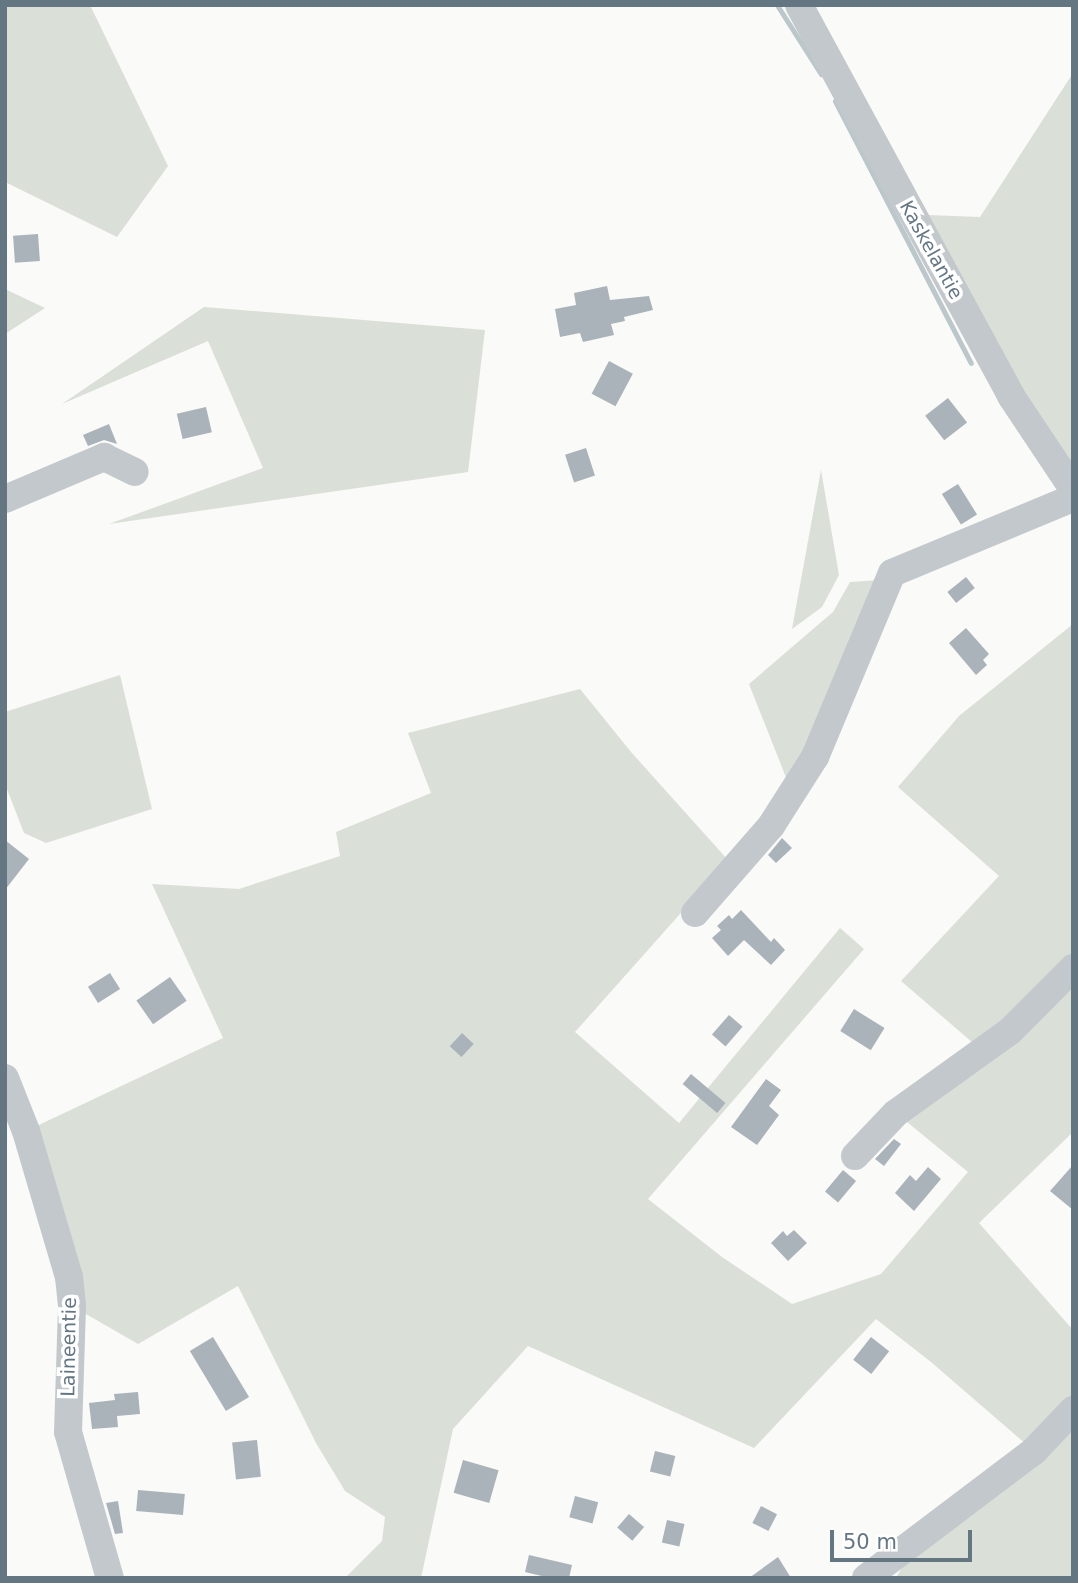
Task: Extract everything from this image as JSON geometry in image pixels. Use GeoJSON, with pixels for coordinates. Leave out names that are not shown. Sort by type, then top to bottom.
{"type":"FeatureCollection","features":[{"type":"Feature","properties":{"kind":"street","name":"Kaskelantie"},"geometry":{"type":"LineString","coordinates":[[799,5],[1011,397],[1073,489]]}},
{"type":"Feature","properties":{"kind":"street"},"geometry":{"type":"LineString","coordinates":[[5,499],[104,457],[135,472]]}},
{"type":"Feature","properties":{"kind":"street"},"geometry":{"type":"LineString","coordinates":[[695,913],[771,826],[815,757],[892,573],[1073,498]]}},
{"type":"Feature","properties":{"kind":"street"},"geometry":{"type":"LineString","coordinates":[[855,1157],[896,1113],[1010,1031],[1073,968]]}},
{"type":"Feature","properties":{"kind":"street","name":"Laineentie"},"geometry":{"type":"LineString","coordinates":[[5,1078],[26,1131],[69,1277],[72,1306],[68,1432],[110,1578]]}},
{"type":"Feature","properties":{"kind":"street"},"geometry":{"type":"LineString","coordinates":[[866,1578],[916,1543],[1034,1451],[1073,1410]]}},
{"type":"Feature","properties":{"kind":"shaded area"},"geometry":{"type":"Polygon","coordinates":[[[5,5],[90,5],[168,166],[117,237],[5,182],[5,5]]]}},
{"type":"Feature","properties":{"kind":"shaded area"},"geometry":{"type":"Polygon","coordinates":[[[1073,73],[1073,489],[927,215],[980,217],[1073,73]]]}},
{"type":"Feature","properties":{"kind":"shaded area"},"geometry":{"type":"Polygon","coordinates":[[[5,289],[45,308],[5,334],[5,289]]]}},
{"type":"Feature","properties":{"kind":"shaded area"},"geometry":{"type":"Polygon","coordinates":[[[204,307],[485,330],[468,472],[109,524],[263,468],[208,341],[62,404],[204,307]]]}},
{"type":"Feature","properties":{"kind":"shaded area"},"geometry":{"type":"Polygon","coordinates":[[[821,470],[839,575],[822,607],[792,629],[821,470]]]}},
{"type":"Feature","properties":{"kind":"shaded area"},"geometry":{"type":"Polygon","coordinates":[[[881,580],[789,785],[749,684],[833,612],[850,582],[881,580]]]}},
{"type":"Feature","properties":{"kind":"shaded area"},"geometry":{"type":"Polygon","coordinates":[[[1073,624],[1073,965],[980,1049],[901,981],[999,876],[898,787],[959,716],[1073,624]]]}},
{"type":"Feature","properties":{"kind":"shaded area"},"geometry":{"type":"Polygon","coordinates":[[[120,675],[152,809],[46,843],[24,833],[5,784],[5,712],[120,675]]]}},
{"type":"Feature","properties":{"kind":"shaded area"},"geometry":{"type":"Polygon","coordinates":[[[580,689],[631,752],[728,860],[575,1032],[679,1123],[840,928],[864,949],[648,1199],[722,1257],[792,1304],[881,1274],[968,1172],[896,1113],[1073,968],[1073,1132],[979,1223],[1073,1330],[1073,1578],[896,1578],[916,1543],[1034,1451],[931,1362],[876,1319],[754,1448],[528,1346],[453,1429],[421,1578],[345,1578],[382,1541],[385,1517],[345,1491],[316,1443],[238,1286],[138,1344],[72,1306],[26,1131],[223,1038],[152,884],[239,889],[340,856],[336,832],[431,793],[408,733],[580,689]]]}},
{"type":"Feature","properties":{"kind":"building"},"geometry":{"type":"Polygon","coordinates":[[[38,234],[40,261],[15,263],[13,236],[38,234]]]}},
{"type":"Feature","properties":{"kind":"building"},"geometry":{"type":"Polygon","coordinates":[[[607,286],[610,300],[649,296],[653,310],[624,317],[625,321],[611,324],[614,335],[583,342],[580,333],[560,337],[555,309],[576,305],[574,293],[607,286]]]}},
{"type":"Feature","properties":{"kind":"building"},"geometry":{"type":"Polygon","coordinates":[[[609,361],[633,374],[615,406],[592,394],[609,361]]]}},
{"type":"Feature","properties":{"kind":"building"},"geometry":{"type":"Polygon","coordinates":[[[948,398],[967,422],[944,440],[925,416],[948,398]]]}},
{"type":"Feature","properties":{"kind":"building"},"geometry":{"type":"Polygon","coordinates":[[[206,407],[212,432],[183,439],[177,414],[206,407]]]}},
{"type":"Feature","properties":{"kind":"building"},"geometry":{"type":"Polygon","coordinates":[[[109,424],[117,444],[104,440],[88,446],[83,435],[109,424]]]}},
{"type":"Feature","properties":{"kind":"building"},"geometry":{"type":"Polygon","coordinates":[[[586,448],[595,476],[574,482],[565,455],[586,448]]]}},
{"type":"Feature","properties":{"kind":"building"},"geometry":{"type":"Polygon","coordinates":[[[958,484],[977,515],[961,525],[942,494],[958,484]]]}},
{"type":"Feature","properties":{"kind":"building"},"geometry":{"type":"Polygon","coordinates":[[[966,577],[975,588],[956,603],[947,592],[966,577]]]}},
{"type":"Feature","properties":{"kind":"building"},"geometry":{"type":"Polygon","coordinates":[[[966,628],[989,654],[983,660],[987,665],[976,675],[949,643],[966,628]]]}},
{"type":"Feature","properties":{"kind":"building"},"geometry":{"type":"Polygon","coordinates":[[[782,838],[792,848],[776,863],[768,855],[782,838]]]}},
{"type":"Feature","properties":{"kind":"building"},"geometry":{"type":"Polygon","coordinates":[[[5,840],[29,859],[5,890],[5,840]]]}},
{"type":"Feature","properties":{"kind":"building"},"geometry":{"type":"Polygon","coordinates":[[[741,910],[771,942],[774,938],[785,950],[771,965],[744,940],[728,956],[712,938],[721,930],[717,926],[729,915],[732,919],[741,910]]]}},
{"type":"Feature","properties":{"kind":"building"},"geometry":{"type":"Polygon","coordinates":[[[110,973],[120,989],[98,1003],[88,987],[110,973]]]}},
{"type":"Feature","properties":{"kind":"building"},"geometry":{"type":"Polygon","coordinates":[[[170,977],[187,1001],[153,1024],[136,1001],[170,977]]]}},
{"type":"Feature","properties":{"kind":"building"},"geometry":{"type":"Polygon","coordinates":[[[854,1009],[885,1028],[871,1050],[840,1031],[854,1009]]]}},
{"type":"Feature","properties":{"kind":"building"},"geometry":{"type":"Polygon","coordinates":[[[729,1015],[743,1027],[726,1046],[712,1035],[729,1015]]]}},
{"type":"Feature","properties":{"kind":"building"},"geometry":{"type":"Polygon","coordinates":[[[462,1033],[474,1044],[461,1057],[450,1046],[462,1033]]]}},
{"type":"Feature","properties":{"kind":"building"},"geometry":{"type":"Polygon","coordinates":[[[691,1074],[725,1103],[717,1113],[683,1084],[691,1074]]]}},
{"type":"Feature","properties":{"kind":"building"},"geometry":{"type":"Polygon","coordinates":[[[766,1079],[781,1090],[769,1106],[779,1115],[757,1145],[731,1127],[766,1079]]]}},
{"type":"Feature","properties":{"kind":"building"},"geometry":{"type":"Polygon","coordinates":[[[894,1139],[901,1144],[884,1166],[875,1159],[894,1139]]]}},
{"type":"Feature","properties":{"kind":"building"},"geometry":{"type":"Polygon","coordinates":[[[1073,1165],[1073,1210],[1050,1191],[1073,1165]]]}},
{"type":"Feature","properties":{"kind":"building"},"geometry":{"type":"Polygon","coordinates":[[[928,1167],[941,1179],[914,1211],[895,1193],[910,1175],[916,1181],[928,1167]]]}},
{"type":"Feature","properties":{"kind":"building"},"geometry":{"type":"Polygon","coordinates":[[[843,1170],[856,1181],[838,1202],[825,1191],[843,1170]]]}},
{"type":"Feature","properties":{"kind":"building"},"geometry":{"type":"Polygon","coordinates":[[[794,1230],[807,1243],[788,1261],[771,1243],[783,1231],[787,1236],[794,1230]]]}},
{"type":"Feature","properties":{"kind":"building"},"geometry":{"type":"Polygon","coordinates":[[[213,1337],[249,1397],[226,1411],[190,1351],[213,1337]]]}},
{"type":"Feature","properties":{"kind":"building"},"geometry":{"type":"Polygon","coordinates":[[[871,1337],[889,1351],[871,1374],[853,1360],[871,1337]]]}},
{"type":"Feature","properties":{"kind":"building"},"geometry":{"type":"Polygon","coordinates":[[[138,1392],[140,1414],[117,1416],[118,1427],[92,1429],[89,1403],[115,1400],[114,1394],[138,1392]]]}},
{"type":"Feature","properties":{"kind":"building"},"geometry":{"type":"Polygon","coordinates":[[[257,1440],[261,1477],[236,1479],[232,1443],[257,1440]]]}},
{"type":"Feature","properties":{"kind":"building"},"geometry":{"type":"Polygon","coordinates":[[[655,1451],[675,1456],[670,1476],[650,1471],[655,1451]]]}},
{"type":"Feature","properties":{"kind":"building"},"geometry":{"type":"Polygon","coordinates":[[[463,1460],[499,1470],[489,1503],[454,1493],[463,1460]]]}},
{"type":"Feature","properties":{"kind":"building"},"geometry":{"type":"Polygon","coordinates":[[[138,1490],[185,1494],[183,1515],[136,1511],[138,1490]]]}},
{"type":"Feature","properties":{"kind":"building"},"geometry":{"type":"Polygon","coordinates":[[[575,1496],[598,1502],[592,1523],[569,1517],[575,1496]]]}},
{"type":"Feature","properties":{"kind":"building"},"geometry":{"type":"Polygon","coordinates":[[[118,1501],[123,1533],[115,1534],[106,1503],[118,1501]]]}},
{"type":"Feature","properties":{"kind":"building"},"geometry":{"type":"Polygon","coordinates":[[[761,1506],[777,1514],[768,1531],[752,1523],[761,1506]]]}},
{"type":"Feature","properties":{"kind":"building"},"geometry":{"type":"Polygon","coordinates":[[[629,1514],[644,1527],[632,1541],[617,1528],[629,1514]]]}},
{"type":"Feature","properties":{"kind":"building"},"geometry":{"type":"Polygon","coordinates":[[[667,1520],[685,1524],[679,1546],[662,1542],[667,1520]]]}},
{"type":"Feature","properties":{"kind":"building"},"geometry":{"type":"Polygon","coordinates":[[[529,1555],[572,1565],[569,1578],[550,1578],[525,1572],[529,1555]]]}},
{"type":"Feature","properties":{"kind":"building"},"geometry":{"type":"Polygon","coordinates":[[[778,1557],[791,1578],[749,1578],[778,1557]]]}},
{"type":"Feature","properties":{"kind":"waterway"},"geometry":{"type":"LineString","coordinates":[[777,5],[821,74]]}},
{"type":"Feature","properties":{"kind":"waterway"},"geometry":{"type":"LineString","coordinates":[[835,101],[971,363]]}}]}
